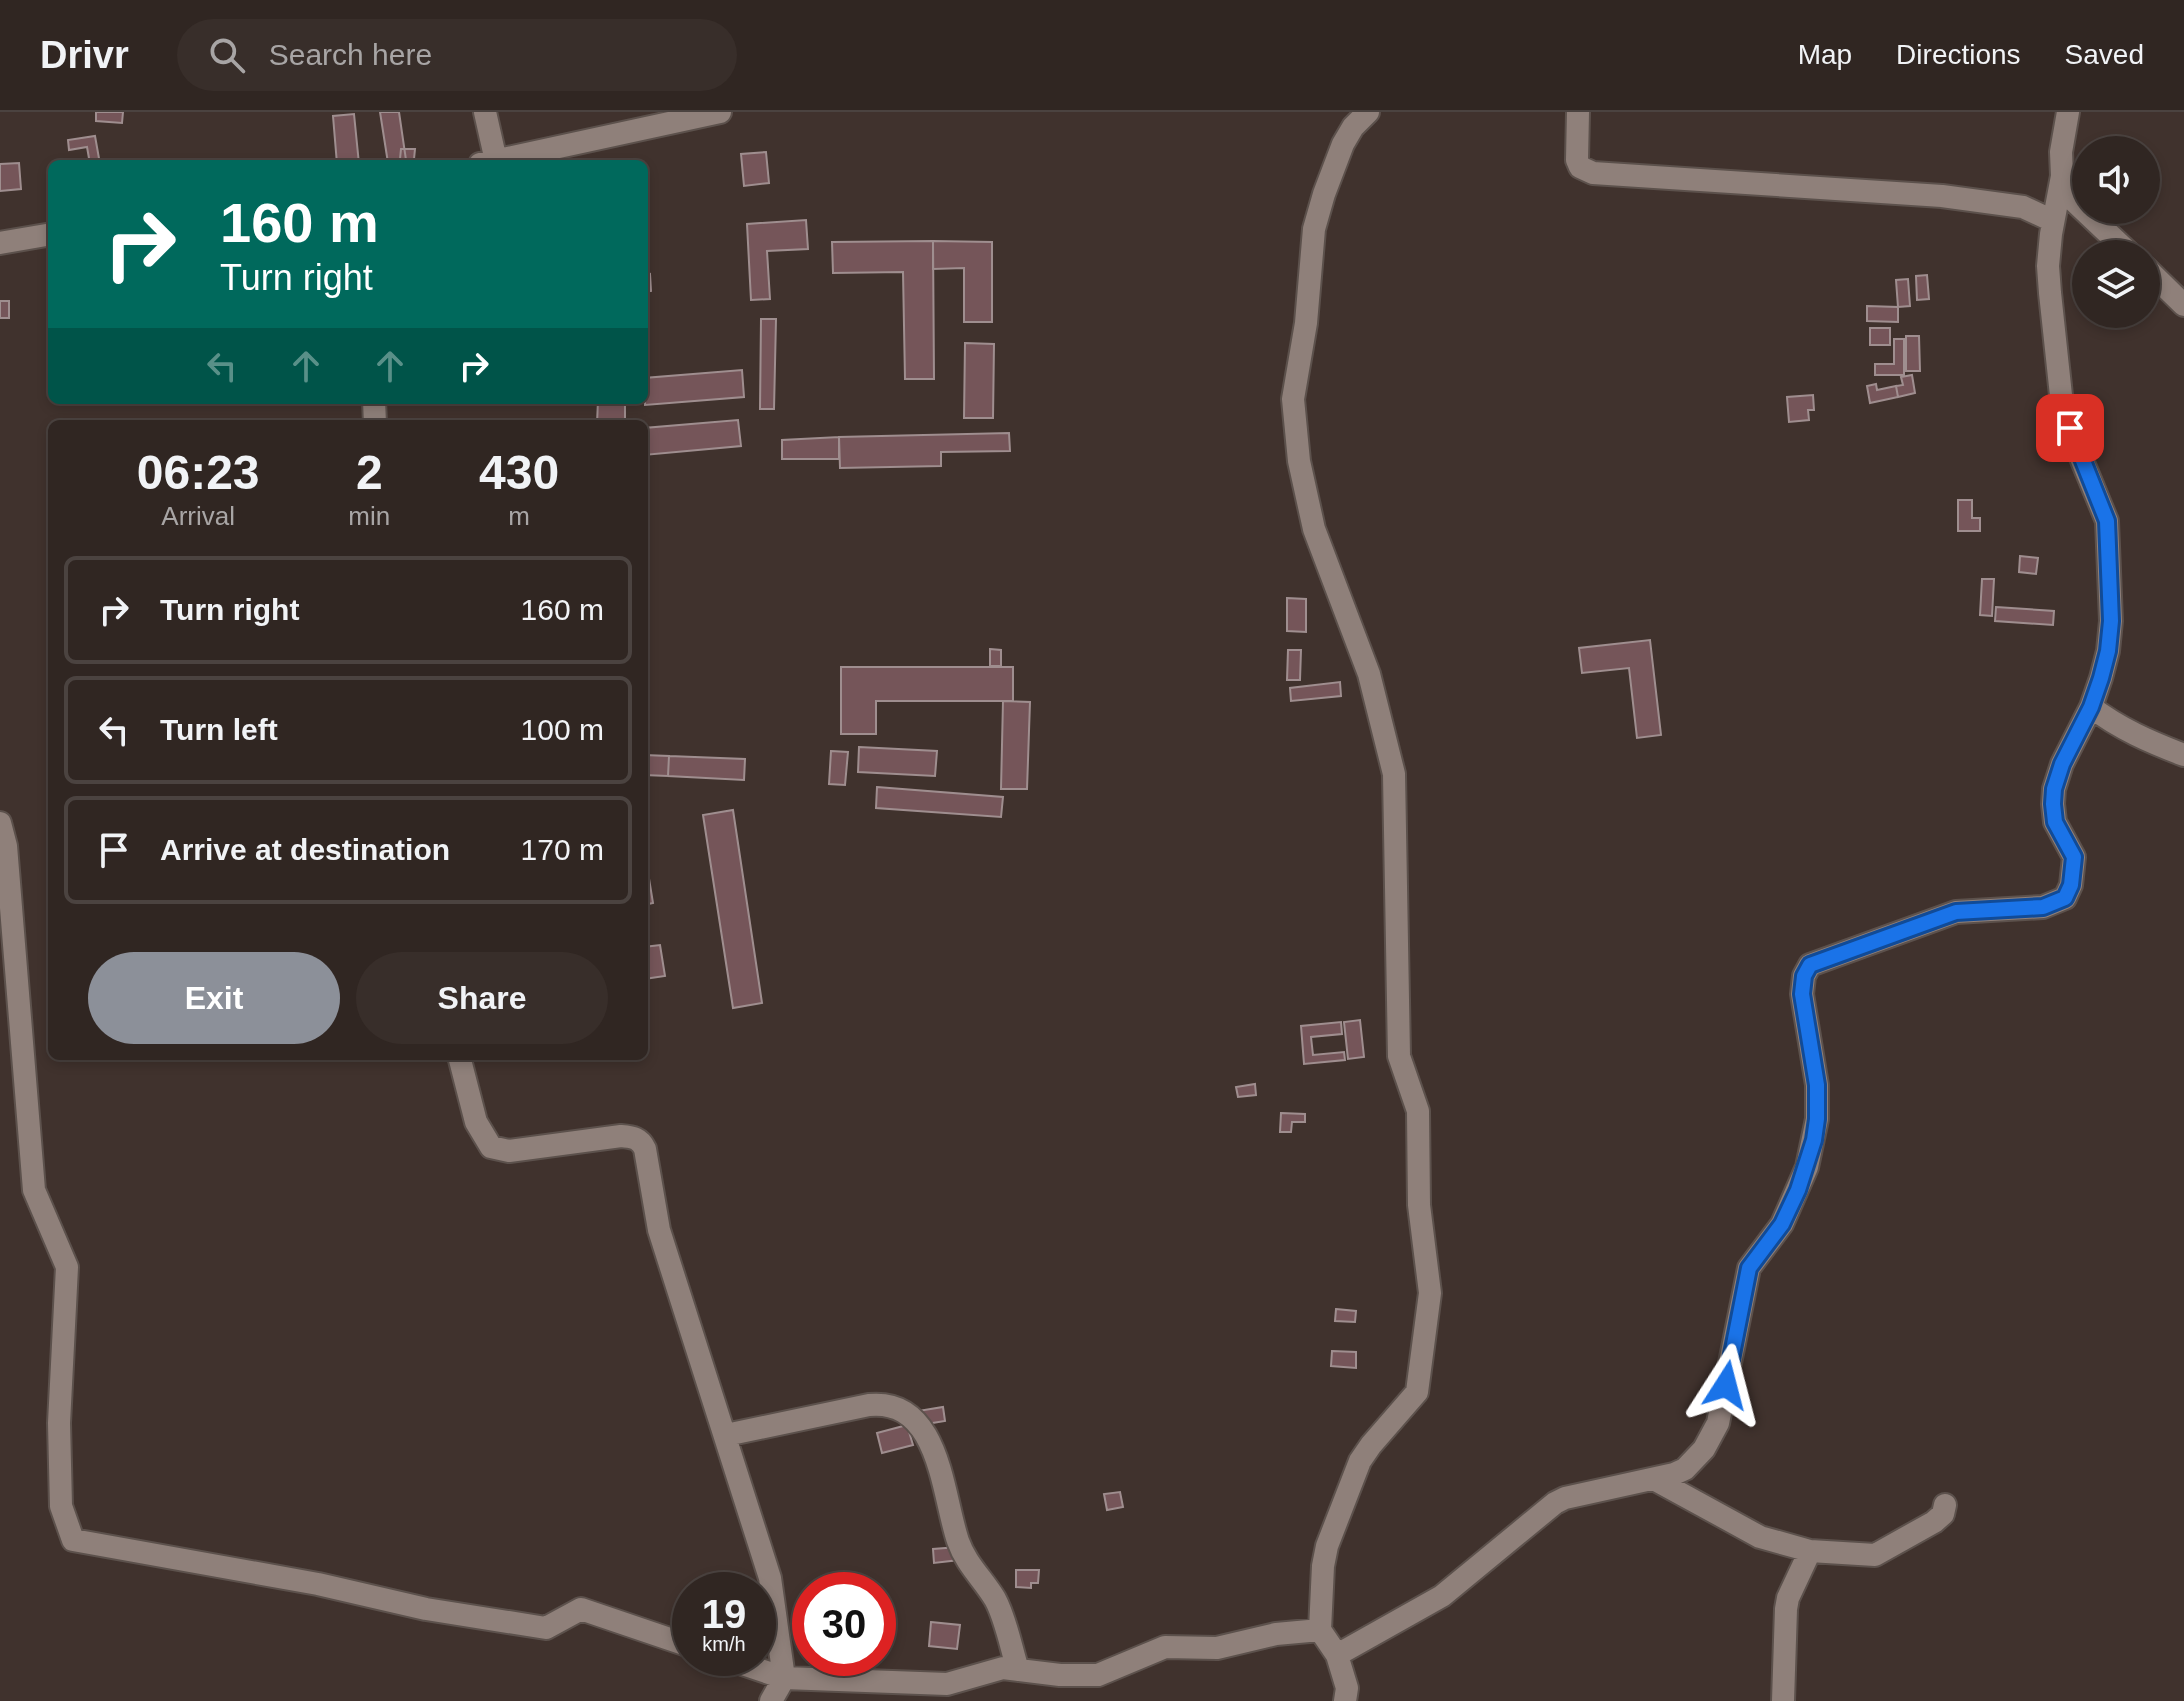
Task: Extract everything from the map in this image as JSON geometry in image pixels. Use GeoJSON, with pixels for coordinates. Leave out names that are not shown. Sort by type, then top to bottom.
{"type":"FeatureCollection","features":[{"type":"Feature","properties":{"kind":"street"},"geometry":{"type":"LineString","coordinates":[[485,112],[488,160]]}},
{"type":"Feature","properties":{"kind":"street"},"geometry":{"type":"LineString","coordinates":[[502,160],[720,112]]}},
{"type":"Feature","properties":{"kind":"street"},"geometry":{"type":"LineString","coordinates":[[1345,1701],[1347,1688],[1337,1655],[1320,1630],[1327,1546],[1360,1461],[1417,1392],[1430,1293],[1419,1205],[1418,1111],[1399,1056],[1394,774],[1369,674],[1314,529],[1299,461],[1293,399],[1306,323],[1314,229],[1343,144],[1353,127],[1368,112]]}},
{"type":"Feature","properties":{"kind":"street"},"geometry":{"type":"LineString","coordinates":[[1578,112],[1577,160],[1580,167],[1593,173],[1942,196],[2023,207],[2053,221]]}},
{"type":"Feature","properties":{"kind":"street"},"geometry":{"type":"LineString","coordinates":[[1337,1655],[1442,1596],[1555,1503],[1685,1469],[1704,1449],[1712,1437],[1722,1407],[1732,1342],[1749,1268],[1782,1224],[1807,1167],[1817,1119],[1817,1085],[1802,994],[1806,969],[1956,912],[2043,907],[2065,898],[2071,885],[2074,857],[2055,822],[2054,789],[2062,764],[2091,707],[2108,651],[2111,621],[2109,537],[2102,506],[2063,414],[2048,266],[2068,112]]}},
{"type":"Feature","properties":{"kind":"street"},"geometry":{"type":"LineString","coordinates":[[2062,176],[2074,201],[2115,240]]}},
{"type":"Feature","properties":{"kind":"street"},"geometry":{"type":"LineString","coordinates":[[0,243],[48,235]]}},
{"type":"Feature","properties":{"kind":"street"},"geometry":{"type":"LineString","coordinates":[[2160,282],[2184,305]]}},
{"type":"Feature","properties":{"kind":"street"},"geometry":{"type":"LineString","coordinates":[[2091,707],[2126,731],[2184,755]]}},
{"type":"Feature","properties":{"kind":"street"},"geometry":{"type":"LineString","coordinates":[[0,823],[6,846],[34,1190],[67,1267],[59,1423],[61,1506],[73,1540],[318,1584],[426,1609],[546,1628],[581,1609],[672,1640]]}},
{"type":"Feature","properties":{"kind":"street"},"geometry":{"type":"LineString","coordinates":[[460,1060],[476,1122],[491,1147],[509,1151],[621,1136],[641,1141],[645,1149],[659,1230],[770,1578],[784,1678],[771,1701]]}},
{"type":"Feature","properties":{"kind":"street"},"geometry":{"type":"LineString","coordinates":[[726,1435],[869,1405],[897,1407],[908,1414],[929,1440],[959,1541],[969,1563],[995,1600],[1018,1670]]}},
{"type":"Feature","properties":{"kind":"street"},"geometry":{"type":"LineString","coordinates":[[1654,1479],[1760,1537],[1810,1551],[1875,1555],[1934,1522],[1943,1514],[1945,1505]]}},
{"type":"Feature","properties":{"kind":"street"},"geometry":{"type":"LineString","coordinates":[[1783,1701],[1788,1598],[1810,1551]]}},
{"type":"Feature","properties":{"kind":"street"},"geometry":{"type":"LineString","coordinates":[[776,1675],[947,1684],[1003,1668],[1060,1675],[1098,1675],[1165,1647],[1217,1648],[1276,1634],[1320,1630]]}},
{"type":"Feature","properties":{"kind":"building"},"geometry":{"type":"Polygon","coordinates":[[[96,112],[123,112],[122,123],[96,121],[96,112]]]}},
{"type":"Feature","properties":{"kind":"building"},"geometry":{"type":"Polygon","coordinates":[[[380,112],[399,112],[406,160],[388,160],[380,112]]]}},
{"type":"Feature","properties":{"kind":"building"},"geometry":{"type":"Polygon","coordinates":[[[354,114],[359,160],[337,160],[333,116],[354,114]]]}},
{"type":"Feature","properties":{"kind":"building"},"geometry":{"type":"Polygon","coordinates":[[[95,136],[99,160],[89,160],[87,147],[69,150],[68,140],[95,136]]]}},
{"type":"Feature","properties":{"kind":"building"},"geometry":{"type":"Polygon","coordinates":[[[401,149],[415,149],[414,159],[400,159],[401,149]]]}},
{"type":"Feature","properties":{"kind":"building"},"geometry":{"type":"Polygon","coordinates":[[[766,152],[769,183],[744,186],[741,154],[766,152]]]}},
{"type":"Feature","properties":{"kind":"building"},"geometry":{"type":"Polygon","coordinates":[[[19,163],[21,189],[0,191],[0,164],[19,163]]]}},
{"type":"Feature","properties":{"kind":"building"},"geometry":{"type":"Polygon","coordinates":[[[806,220],[808,249],[767,251],[770,299],[751,300],[747,224],[806,220]]]}},
{"type":"Feature","properties":{"kind":"building"},"geometry":{"type":"Polygon","coordinates":[[[933,241],[992,242],[992,322],[964,322],[964,268],[933,269],[933,241]]]}},
{"type":"Feature","properties":{"kind":"building"},"geometry":{"type":"Polygon","coordinates":[[[933,241],[934,379],[905,379],[903,272],[833,273],[832,242],[933,241]]]}},
{"type":"Feature","properties":{"kind":"building"},"geometry":{"type":"Polygon","coordinates":[[[648,274],[651,291],[648,291],[648,274]]]}},
{"type":"Feature","properties":{"kind":"building"},"geometry":{"type":"Polygon","coordinates":[[[1927,275],[1929,299],[1917,300],[1916,276],[1927,275]]]}},
{"type":"Feature","properties":{"kind":"building"},"geometry":{"type":"Polygon","coordinates":[[[1908,279],[1910,306],[1898,307],[1896,280],[1908,279]]]}},
{"type":"Feature","properties":{"kind":"building"},"geometry":{"type":"Polygon","coordinates":[[[0,301],[9,301],[9,318],[0,318],[0,301]]]}},
{"type":"Feature","properties":{"kind":"building"},"geometry":{"type":"Polygon","coordinates":[[[1867,306],[1898,307],[1898,322],[1867,321],[1867,306]]]}},
{"type":"Feature","properties":{"kind":"building"},"geometry":{"type":"Polygon","coordinates":[[[761,319],[776,319],[774,409],[760,409],[761,319]]]}},
{"type":"Feature","properties":{"kind":"building"},"geometry":{"type":"Polygon","coordinates":[[[1870,328],[1890,328],[1890,345],[1870,345],[1870,328]]]}},
{"type":"Feature","properties":{"kind":"building"},"geometry":{"type":"Polygon","coordinates":[[[1906,336],[1919,336],[1920,371],[1906,371],[1906,336]]]}},
{"type":"Feature","properties":{"kind":"building"},"geometry":{"type":"Polygon","coordinates":[[[1894,339],[1904,339],[1904,375],[1875,375],[1875,364],[1894,364],[1894,339]]]}},
{"type":"Feature","properties":{"kind":"building"},"geometry":{"type":"Polygon","coordinates":[[[965,343],[994,344],[993,418],[964,418],[965,343]]]}},
{"type":"Feature","properties":{"kind":"building"},"geometry":{"type":"Polygon","coordinates":[[[742,370],[744,397],[645,405],[648,404],[648,378],[742,370]]]}},
{"type":"Feature","properties":{"kind":"building"},"geometry":{"type":"Polygon","coordinates":[[[1912,375],[1915,393],[1898,397],[1896,386],[1903,385],[1901,377],[1912,375]]]}},
{"type":"Feature","properties":{"kind":"building"},"geometry":{"type":"Polygon","coordinates":[[[1876,384],[1877,390],[1896,386],[1898,397],[1870,403],[1867,386],[1876,384]]]}},
{"type":"Feature","properties":{"kind":"building"},"geometry":{"type":"Polygon","coordinates":[[[1813,395],[1814,410],[1808,410],[1809,420],[1789,422],[1787,397],[1813,395]]]}},
{"type":"Feature","properties":{"kind":"building"},"geometry":{"type":"Polygon","coordinates":[[[598,404],[625,404],[625,420],[597,420],[598,404]]]}},
{"type":"Feature","properties":{"kind":"building"},"geometry":{"type":"Polygon","coordinates":[[[738,420],[741,446],[648,455],[648,428],[738,420]]]}},
{"type":"Feature","properties":{"kind":"building"},"geometry":{"type":"Polygon","coordinates":[[[1009,433],[1010,451],[941,452],[941,466],[840,468],[839,437],[1009,433]]]}},
{"type":"Feature","properties":{"kind":"building"},"geometry":{"type":"Polygon","coordinates":[[[839,437],[839,459],[782,459],[782,440],[839,437]]]}},
{"type":"Feature","properties":{"kind":"building"},"geometry":{"type":"Polygon","coordinates":[[[1958,500],[1972,500],[1972,518],[1980,518],[1980,531],[1958,531],[1958,500]]]}},
{"type":"Feature","properties":{"kind":"building"},"geometry":{"type":"Polygon","coordinates":[[[2020,556],[2038,558],[2036,574],[2019,572],[2020,556]]]}},
{"type":"Feature","properties":{"kind":"building"},"geometry":{"type":"Polygon","coordinates":[[[1982,579],[1994,579],[1992,616],[1980,615],[1982,579]]]}},
{"type":"Feature","properties":{"kind":"building"},"geometry":{"type":"Polygon","coordinates":[[[1287,598],[1306,599],[1306,632],[1287,631],[1287,598]]]}},
{"type":"Feature","properties":{"kind":"building"},"geometry":{"type":"Polygon","coordinates":[[[1996,607],[2054,611],[2053,625],[1995,621],[1996,607]]]}},
{"type":"Feature","properties":{"kind":"building"},"geometry":{"type":"Polygon","coordinates":[[[1650,640],[1661,735],[1637,738],[1629,668],[1582,673],[1579,648],[1650,640]]]}},
{"type":"Feature","properties":{"kind":"building"},"geometry":{"type":"Polygon","coordinates":[[[990,649],[1001,650],[1001,666],[990,666],[990,649]]]}},
{"type":"Feature","properties":{"kind":"building"},"geometry":{"type":"Polygon","coordinates":[[[1288,650],[1301,650],[1300,680],[1287,680],[1288,650]]]}},
{"type":"Feature","properties":{"kind":"building"},"geometry":{"type":"Polygon","coordinates":[[[841,667],[1013,667],[1013,701],[876,701],[876,734],[841,734],[841,667]]]}},
{"type":"Feature","properties":{"kind":"building"},"geometry":{"type":"Polygon","coordinates":[[[1340,682],[1341,696],[1291,701],[1290,688],[1340,682]]]}},
{"type":"Feature","properties":{"kind":"building"},"geometry":{"type":"Polygon","coordinates":[[[1003,701],[1030,702],[1027,789],[1001,789],[1003,701]]]}},
{"type":"Feature","properties":{"kind":"building"},"geometry":{"type":"Polygon","coordinates":[[[859,747],[937,751],[935,776],[858,772],[859,747]]]}},
{"type":"Feature","properties":{"kind":"building"},"geometry":{"type":"Polygon","coordinates":[[[831,751],[848,752],[845,785],[829,784],[831,751]]]}},
{"type":"Feature","properties":{"kind":"building"},"geometry":{"type":"Polygon","coordinates":[[[648,755],[669,756],[668,776],[648,775],[648,755]]]}},
{"type":"Feature","properties":{"kind":"building"},"geometry":{"type":"Polygon","coordinates":[[[669,756],[745,759],[744,780],[668,776],[669,756]]]}},
{"type":"Feature","properties":{"kind":"building"},"geometry":{"type":"Polygon","coordinates":[[[877,787],[1003,797],[1001,817],[876,808],[877,787]]]}},
{"type":"Feature","properties":{"kind":"building"},"geometry":{"type":"Polygon","coordinates":[[[733,810],[762,1003],[733,1008],[703,815],[733,810]]]}},
{"type":"Feature","properties":{"kind":"building"},"geometry":{"type":"Polygon","coordinates":[[[648,872],[653,903],[648,904],[648,872]]]}},
{"type":"Feature","properties":{"kind":"building"},"geometry":{"type":"Polygon","coordinates":[[[660,945],[665,976],[648,978],[648,946],[660,945]]]}},
{"type":"Feature","properties":{"kind":"building"},"geometry":{"type":"Polygon","coordinates":[[[1360,1020],[1364,1057],[1348,1059],[1344,1022],[1360,1020]]]}},
{"type":"Feature","properties":{"kind":"building"},"geometry":{"type":"Polygon","coordinates":[[[1341,1022],[1342,1034],[1311,1037],[1313,1055],[1344,1052],[1345,1060],[1304,1064],[1301,1026],[1341,1022]]]}},
{"type":"Feature","properties":{"kind":"building"},"geometry":{"type":"Polygon","coordinates":[[[1255,1084],[1256,1095],[1238,1097],[1236,1087],[1255,1084]]]}},
{"type":"Feature","properties":{"kind":"building"},"geometry":{"type":"Polygon","coordinates":[[[1281,1113],[1305,1114],[1305,1122],[1292,1122],[1291,1132],[1280,1132],[1281,1113]]]}},
{"type":"Feature","properties":{"kind":"building"},"geometry":{"type":"Polygon","coordinates":[[[1336,1309],[1356,1311],[1355,1322],[1335,1321],[1336,1309]]]}},
{"type":"Feature","properties":{"kind":"building"},"geometry":{"type":"Polygon","coordinates":[[[1332,1351],[1356,1352],[1356,1368],[1331,1366],[1332,1351]]]}},
{"type":"Feature","properties":{"kind":"building"},"geometry":{"type":"Polygon","coordinates":[[[943,1407],[945,1421],[920,1425],[918,1411],[943,1407]]]}},
{"type":"Feature","properties":{"kind":"building"},"geometry":{"type":"Polygon","coordinates":[[[907,1425],[913,1445],[882,1453],[877,1433],[907,1425]]]}},
{"type":"Feature","properties":{"kind":"building"},"geometry":{"type":"Polygon","coordinates":[[[1120,1492],[1123,1507],[1107,1510],[1104,1494],[1120,1492]]]}},
{"type":"Feature","properties":{"kind":"building"},"geometry":{"type":"Polygon","coordinates":[[[958,1547],[959,1560],[934,1563],[933,1549],[958,1547]]]}},
{"type":"Feature","properties":{"kind":"building"},"geometry":{"type":"Polygon","coordinates":[[[1016,1570],[1039,1570],[1038,1583],[1031,1583],[1031,1588],[1016,1587],[1016,1570]]]}},
{"type":"Feature","properties":{"kind":"building"},"geometry":{"type":"Polygon","coordinates":[[[931,1622],[960,1625],[957,1649],[929,1646],[931,1622]]]}},
{"type":"Feature","properties":{"kind":"route"},"geometry":{"type":"LineString","coordinates":[[1726,1385],[1732,1342],[1749,1268],[1782,1224],[1807,1167],[1814,1140],[1817,1085],[1802,994],[1806,969],[1956,912],[2054,904],[2065,898],[2071,885],[2074,857],[2055,822],[2054,789],[2101,678],[2111,621],[2107,521],[2070,428]]}}]}
